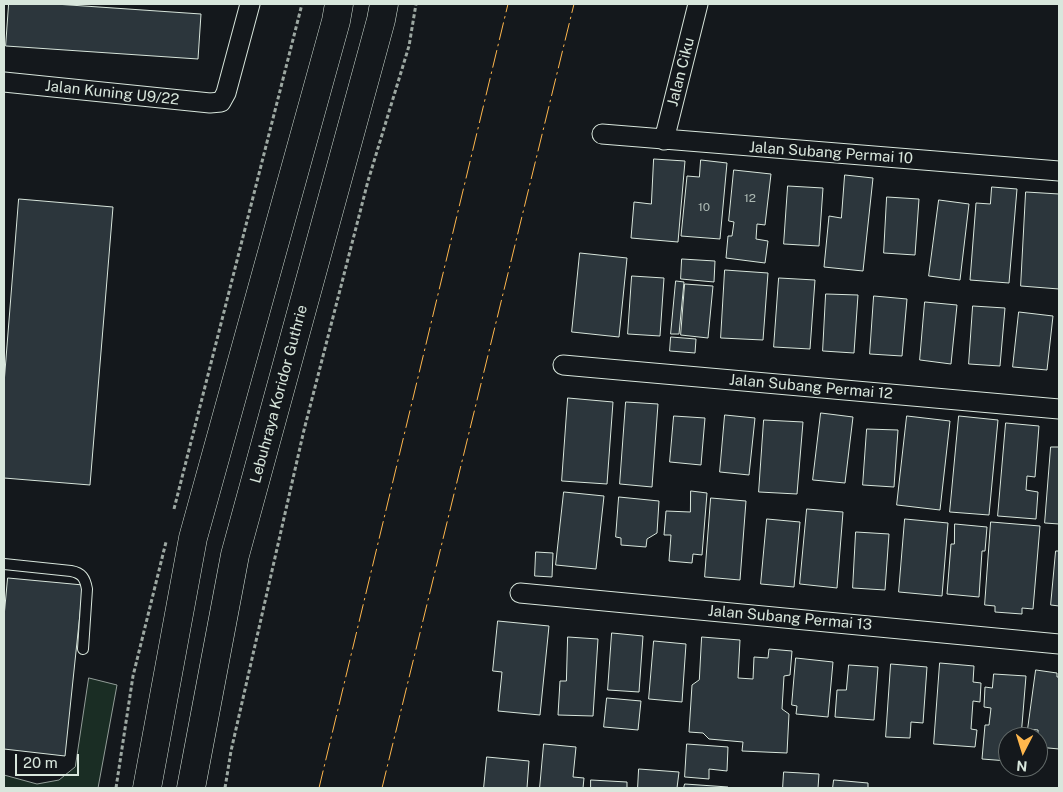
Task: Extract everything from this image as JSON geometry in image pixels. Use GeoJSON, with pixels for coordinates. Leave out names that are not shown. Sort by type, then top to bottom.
{"type":"FeatureCollection","features":[{"type":"Feature","properties":{"kind":"highway"},"geometry":{"type":"LineString","coordinates":[[147,788],[193,538],[339,4]]}},
{"type":"Feature","properties":{"kind":"highway","name":"Lebuhraya Koridor Guthrie"},"geometry":{"type":"LineString","coordinates":[[191,788],[235,555],[384,4]]}},
{"type":"Feature","properties":{"kind":"street","name":"Jalan Kuning U9/22"},"geometry":{"type":"LineString","coordinates":[[4,82],[210,103],[221,102],[226,93],[250,4]]}},
{"type":"Feature","properties":{"kind":"street","name":"Jalan Ciku"},"geometry":{"type":"LineString","coordinates":[[664,140],[698,4]]}},
{"type":"Feature","properties":{"kind":"street","name":"Jalan Subang Permai 10"},"geometry":{"type":"LineString","coordinates":[[602,134],[1059,171]]}},
{"type":"Feature","properties":{"kind":"street","name":"Jalan Subang Permai 12"},"geometry":{"type":"LineString","coordinates":[[563,365],[1059,409]]}},
{"type":"Feature","properties":{"kind":"street","name":"Jalan Subang Permai 13"},"geometry":{"type":"LineString","coordinates":[[520,593],[1059,644]]}},
{"type":"Feature","properties":{"kind":"lane"},"geometry":{"type":"LineString","coordinates":[[4,564],[71,571],[81,574],[86,580],[87,589],[83,649]]}},
{"type":"Feature","properties":{"kind":"path"},"geometry":{"type":"LineString","coordinates":[[172,515],[302,4]]}},
{"type":"Feature","properties":{"kind":"path"},"geometry":{"type":"LineString","coordinates":[[225,788],[230,750],[304,430],[368,181],[408,46],[416,4]]}},
{"type":"Feature","properties":{"kind":"path"},"geometry":{"type":"LineString","coordinates":[[116,788],[133,676],[167,534]]}},
{"type":"Feature","properties":{"kind":"green space"},"geometry":{"type":"Polygon","coordinates":[[[89,678],[117,685],[98,788],[4,788],[4,775],[37,784],[59,780],[75,767],[89,678]]]}},
{"type":"Feature","properties":{"kind":"building"},"geometry":{"type":"Polygon","coordinates":[[[9,4],[55,4],[201,14],[198,59],[6,46],[9,4]]]}},
{"type":"Feature","properties":{"kind":"building"},"geometry":{"type":"Polygon","coordinates":[[[654,159],[685,161],[678,242],[631,238],[634,202],[651,204],[654,159]]]}},
{"type":"Feature","properties":{"kind":"building"},"geometry":{"type":"Polygon","coordinates":[[[701,160],[727,163],[720,239],[681,236],[687,176],[699,177],[701,160]]]}},
{"type":"Feature","properties":{"kind":"building"},"geometry":{"type":"Polygon","coordinates":[[[734,170],[771,174],[765,225],[757,224],[756,239],[768,241],[765,263],[726,258],[728,236],[732,236],[734,222],[729,221],[734,170]]]}},
{"type":"Feature","properties":{"kind":"building"},"geometry":{"type":"Polygon","coordinates":[[[845,175],[873,178],[863,271],[824,267],[829,216],[841,218],[845,175]]]}},
{"type":"Feature","properties":{"kind":"building"},"geometry":{"type":"Polygon","coordinates":[[[788,186],[823,188],[819,246],[784,244],[788,186]]]}},
{"type":"Feature","properties":{"kind":"building"},"geometry":{"type":"Polygon","coordinates":[[[992,187],[1017,189],[1009,283],[970,280],[976,203],[990,204],[992,187]]]}},
{"type":"Feature","properties":{"kind":"building"},"geometry":{"type":"Polygon","coordinates":[[[1026,192],[1059,194],[1059,289],[1021,286],[1026,192]]]}},
{"type":"Feature","properties":{"kind":"building"},"geometry":{"type":"Polygon","coordinates":[[[887,197],[919,199],[915,255],[884,253],[887,197]]]}},
{"type":"Feature","properties":{"kind":"building"},"geometry":{"type":"Polygon","coordinates":[[[19,199],[113,207],[90,485],[4,478],[4,384],[19,199]]]}},
{"type":"Feature","properties":{"kind":"building"},"geometry":{"type":"Polygon","coordinates":[[[939,200],[969,204],[960,280],[929,276],[939,200]]]}},
{"type":"Feature","properties":{"kind":"building"},"geometry":{"type":"Polygon","coordinates":[[[580,253],[627,258],[619,337],[572,332],[580,253]]]}},
{"type":"Feature","properties":{"kind":"building"},"geometry":{"type":"Polygon","coordinates":[[[682,259],[715,261],[714,282],[681,279],[682,259]]]}},
{"type":"Feature","properties":{"kind":"building"},"geometry":{"type":"Polygon","coordinates":[[[725,270],[768,273],[763,340],[721,338],[725,270]]]}},
{"type":"Feature","properties":{"kind":"building"},"geometry":{"type":"Polygon","coordinates":[[[632,276],[664,278],[660,336],[628,334],[632,276]]]}},
{"type":"Feature","properties":{"kind":"building"},"geometry":{"type":"Polygon","coordinates":[[[779,278],[815,280],[810,349],[774,347],[779,278]]]}},
{"type":"Feature","properties":{"kind":"building"},"geometry":{"type":"Polygon","coordinates":[[[676,281],[684,282],[679,334],[671,334],[676,281]]]}},
{"type":"Feature","properties":{"kind":"building"},"geometry":{"type":"Polygon","coordinates":[[[685,284],[713,286],[708,338],[681,335],[685,284]]]}},
{"type":"Feature","properties":{"kind":"building"},"geometry":{"type":"Polygon","coordinates":[[[826,294],[858,295],[854,353],[823,351],[826,294]]]}},
{"type":"Feature","properties":{"kind":"building"},"geometry":{"type":"Polygon","coordinates":[[[874,296],[907,299],[902,356],[870,354],[874,296]]]}},
{"type":"Feature","properties":{"kind":"building"},"geometry":{"type":"Polygon","coordinates":[[[925,302],[957,305],[951,364],[920,360],[925,302]]]}},
{"type":"Feature","properties":{"kind":"building"},"geometry":{"type":"Polygon","coordinates":[[[973,306],[1005,308],[1000,366],[969,364],[973,306]]]}},
{"type":"Feature","properties":{"kind":"building"},"geometry":{"type":"Polygon","coordinates":[[[1019,312],[1053,316],[1047,370],[1013,367],[1019,312]]]}},
{"type":"Feature","properties":{"kind":"building"},"geometry":{"type":"Polygon","coordinates":[[[671,337],[696,339],[695,353],[670,351],[671,337]]]}},
{"type":"Feature","properties":{"kind":"building"},"geometry":{"type":"Polygon","coordinates":[[[568,398],[613,402],[607,484],[562,481],[568,398]]]}},
{"type":"Feature","properties":{"kind":"building"},"geometry":{"type":"Polygon","coordinates":[[[626,402],[658,404],[652,487],[620,484],[626,402]]]}},
{"type":"Feature","properties":{"kind":"building"},"geometry":{"type":"Polygon","coordinates":[[[821,413],[853,417],[845,483],[813,480],[821,413]]]}},
{"type":"Feature","properties":{"kind":"building"},"geometry":{"type":"Polygon","coordinates":[[[725,415],[755,418],[749,475],[720,472],[725,415]]]}},
{"type":"Feature","properties":{"kind":"building"},"geometry":{"type":"Polygon","coordinates":[[[674,416],[705,418],[701,465],[670,462],[674,416]]]}},
{"type":"Feature","properties":{"kind":"building"},"geometry":{"type":"Polygon","coordinates":[[[907,416],[950,421],[940,510],[897,505],[907,416]]]}},
{"type":"Feature","properties":{"kind":"building"},"geometry":{"type":"Polygon","coordinates":[[[959,416],[998,420],[989,515],[950,512],[959,416]]]}},
{"type":"Feature","properties":{"kind":"building"},"geometry":{"type":"Polygon","coordinates":[[[764,420],[803,422],[797,494],[759,492],[764,420]]]}},
{"type":"Feature","properties":{"kind":"building"},"geometry":{"type":"Polygon","coordinates":[[[1006,423],[1039,426],[1035,477],[1027,476],[1026,490],[1038,492],[1036,519],[998,516],[1006,423]]]}},
{"type":"Feature","properties":{"kind":"building"},"geometry":{"type":"Polygon","coordinates":[[[867,429],[898,430],[894,487],[863,485],[867,429]]]}},
{"type":"Feature","properties":{"kind":"building"},"geometry":{"type":"Polygon","coordinates":[[[1051,447],[1059,447],[1059,524],[1045,523],[1051,447]]]}},
{"type":"Feature","properties":{"kind":"building"},"geometry":{"type":"Polygon","coordinates":[[[691,491],[707,493],[702,555],[693,554],[692,563],[669,561],[671,535],[664,535],[666,511],[690,512],[691,491]]]}},
{"type":"Feature","properties":{"kind":"building"},"geometry":{"type":"Polygon","coordinates":[[[564,492],[604,496],[596,569],[556,565],[564,492]]]}},
{"type":"Feature","properties":{"kind":"building"},"geometry":{"type":"Polygon","coordinates":[[[619,497],[659,501],[657,533],[647,539],[646,547],[621,545],[621,538],[616,537],[619,497]]]}},
{"type":"Feature","properties":{"kind":"building"},"geometry":{"type":"Polygon","coordinates":[[[711,498],[746,501],[740,580],[705,577],[711,498]]]}},
{"type":"Feature","properties":{"kind":"building"},"geometry":{"type":"Polygon","coordinates":[[[807,509],[843,512],[837,588],[800,584],[807,509]]]}},
{"type":"Feature","properties":{"kind":"building"},"geometry":{"type":"Polygon","coordinates":[[[767,519],[800,522],[794,587],[761,584],[767,519]]]}},
{"type":"Feature","properties":{"kind":"building"},"geometry":{"type":"Polygon","coordinates":[[[905,519],[948,523],[942,596],[899,592],[905,519]]]}},
{"type":"Feature","properties":{"kind":"building"},"geometry":{"type":"Polygon","coordinates":[[[991,522],[1040,526],[1033,609],[1022,608],[1022,614],[995,612],[995,606],[985,605],[991,522]]]}},
{"type":"Feature","properties":{"kind":"building"},"geometry":{"type":"Polygon","coordinates":[[[955,524],[987,527],[985,551],[982,551],[979,597],[947,594],[951,544],[954,544],[955,524]]]}},
{"type":"Feature","properties":{"kind":"building"},"geometry":{"type":"Polygon","coordinates":[[[856,532],[889,534],[885,590],[853,588],[856,532]]]}},
{"type":"Feature","properties":{"kind":"building"},"geometry":{"type":"Polygon","coordinates":[[[1056,551],[1059,551],[1059,606],[1051,605],[1056,551]]]}},
{"type":"Feature","properties":{"kind":"building"},"geometry":{"type":"Polygon","coordinates":[[[536,552],[553,553],[552,577],[535,576],[536,552]]]}},
{"type":"Feature","properties":{"kind":"building"},"geometry":{"type":"Polygon","coordinates":[[[8,578],[83,585],[65,756],[4,749],[4,617],[8,578]]]}},
{"type":"Feature","properties":{"kind":"building"},"geometry":{"type":"Polygon","coordinates":[[[498,621],[549,626],[540,715],[498,711],[502,672],[493,671],[498,621]]]}},
{"type":"Feature","properties":{"kind":"building"},"geometry":{"type":"Polygon","coordinates":[[[612,633],[643,636],[639,692],[608,690],[612,633]]]}},
{"type":"Feature","properties":{"kind":"building"},"geometry":{"type":"Polygon","coordinates":[[[568,637],[598,639],[593,716],[558,715],[560,681],[566,681],[568,637]]]}},
{"type":"Feature","properties":{"kind":"building"},"geometry":{"type":"Polygon","coordinates":[[[702,637],[740,640],[738,678],[753,679],[754,657],[768,658],[769,649],[792,651],[790,675],[784,676],[782,709],[789,714],[787,753],[742,751],[743,742],[709,739],[703,733],[689,732],[692,685],[699,680],[702,637]]]}},
{"type":"Feature","properties":{"kind":"building"},"geometry":{"type":"Polygon","coordinates":[[[654,641],[686,644],[682,702],[649,699],[654,641]]]}},
{"type":"Feature","properties":{"kind":"building"},"geometry":{"type":"Polygon","coordinates":[[[796,658],[833,662],[828,717],[796,714],[797,706],[792,705],[796,658]]]}},
{"type":"Feature","properties":{"kind":"building"},"geometry":{"type":"Polygon","coordinates":[[[940,663],[974,666],[973,682],[981,683],[980,702],[973,701],[971,729],[977,730],[975,747],[934,744],[940,663]]]}},
{"type":"Feature","properties":{"kind":"building"},"geometry":{"type":"Polygon","coordinates":[[[891,664],[927,667],[923,723],[911,722],[910,738],[886,737],[891,664]]]}},
{"type":"Feature","properties":{"kind":"building"},"geometry":{"type":"Polygon","coordinates":[[[849,665],[878,667],[874,720],[835,717],[837,690],[846,690],[849,665]]]}},
{"type":"Feature","properties":{"kind":"building"},"geometry":{"type":"Polygon","coordinates":[[[1036,670],[1057,673],[1057,677],[1059,677],[1059,749],[1048,748],[1048,727],[1028,727],[1036,670]]]}},
{"type":"Feature","properties":{"kind":"building"},"geometry":{"type":"Polygon","coordinates":[[[994,674],[1026,676],[1022,727],[998,727],[998,760],[982,759],[985,725],[989,725],[991,708],[984,707],[985,687],[992,688],[994,674]]]}},
{"type":"Feature","properties":{"kind":"building"},"geometry":{"type":"Polygon","coordinates":[[[607,698],[641,701],[638,730],[604,727],[607,698]]]}},
{"type":"Feature","properties":{"kind":"building"},"geometry":{"type":"Polygon","coordinates":[[[544,744],[576,747],[573,777],[584,778],[583,788],[540,788],[544,744]]]}},
{"type":"Feature","properties":{"kind":"building"},"geometry":{"type":"Polygon","coordinates":[[[687,744],[728,747],[727,771],[709,769],[709,779],[685,777],[687,744]]]}},
{"type":"Feature","properties":{"kind":"building"},"geometry":{"type":"Polygon","coordinates":[[[487,757],[529,761],[527,788],[484,788],[487,757]]]}},
{"type":"Feature","properties":{"kind":"building"},"geometry":{"type":"Polygon","coordinates":[[[639,769],[679,772],[677,788],[638,788],[639,769]]]}},
{"type":"Feature","properties":{"kind":"building"},"geometry":{"type":"Polygon","coordinates":[[[784,772],[819,774],[818,788],[783,788],[784,772]]]}},
{"type":"Feature","properties":{"kind":"building"},"geometry":{"type":"Polygon","coordinates":[[[591,780],[627,782],[627,788],[591,788],[591,780]]]}},
{"type":"Feature","properties":{"kind":"building"},"geometry":{"type":"Polygon","coordinates":[[[834,780],[868,783],[868,788],[833,788],[834,780]]]}},
{"type":"Feature","properties":{"kind":"building"},"geometry":{"type":"Polygon","coordinates":[[[685,784],[728,787],[728,788],[684,788],[685,784]]]}},
{"type":"Feature","properties":{"kind":"power"},"geometry":{"type":"LineString","coordinates":[[319,788],[508,4]]}},
{"type":"Feature","properties":{"kind":"power"},"geometry":{"type":"LineString","coordinates":[[382,788],[574,4]]}}]}
